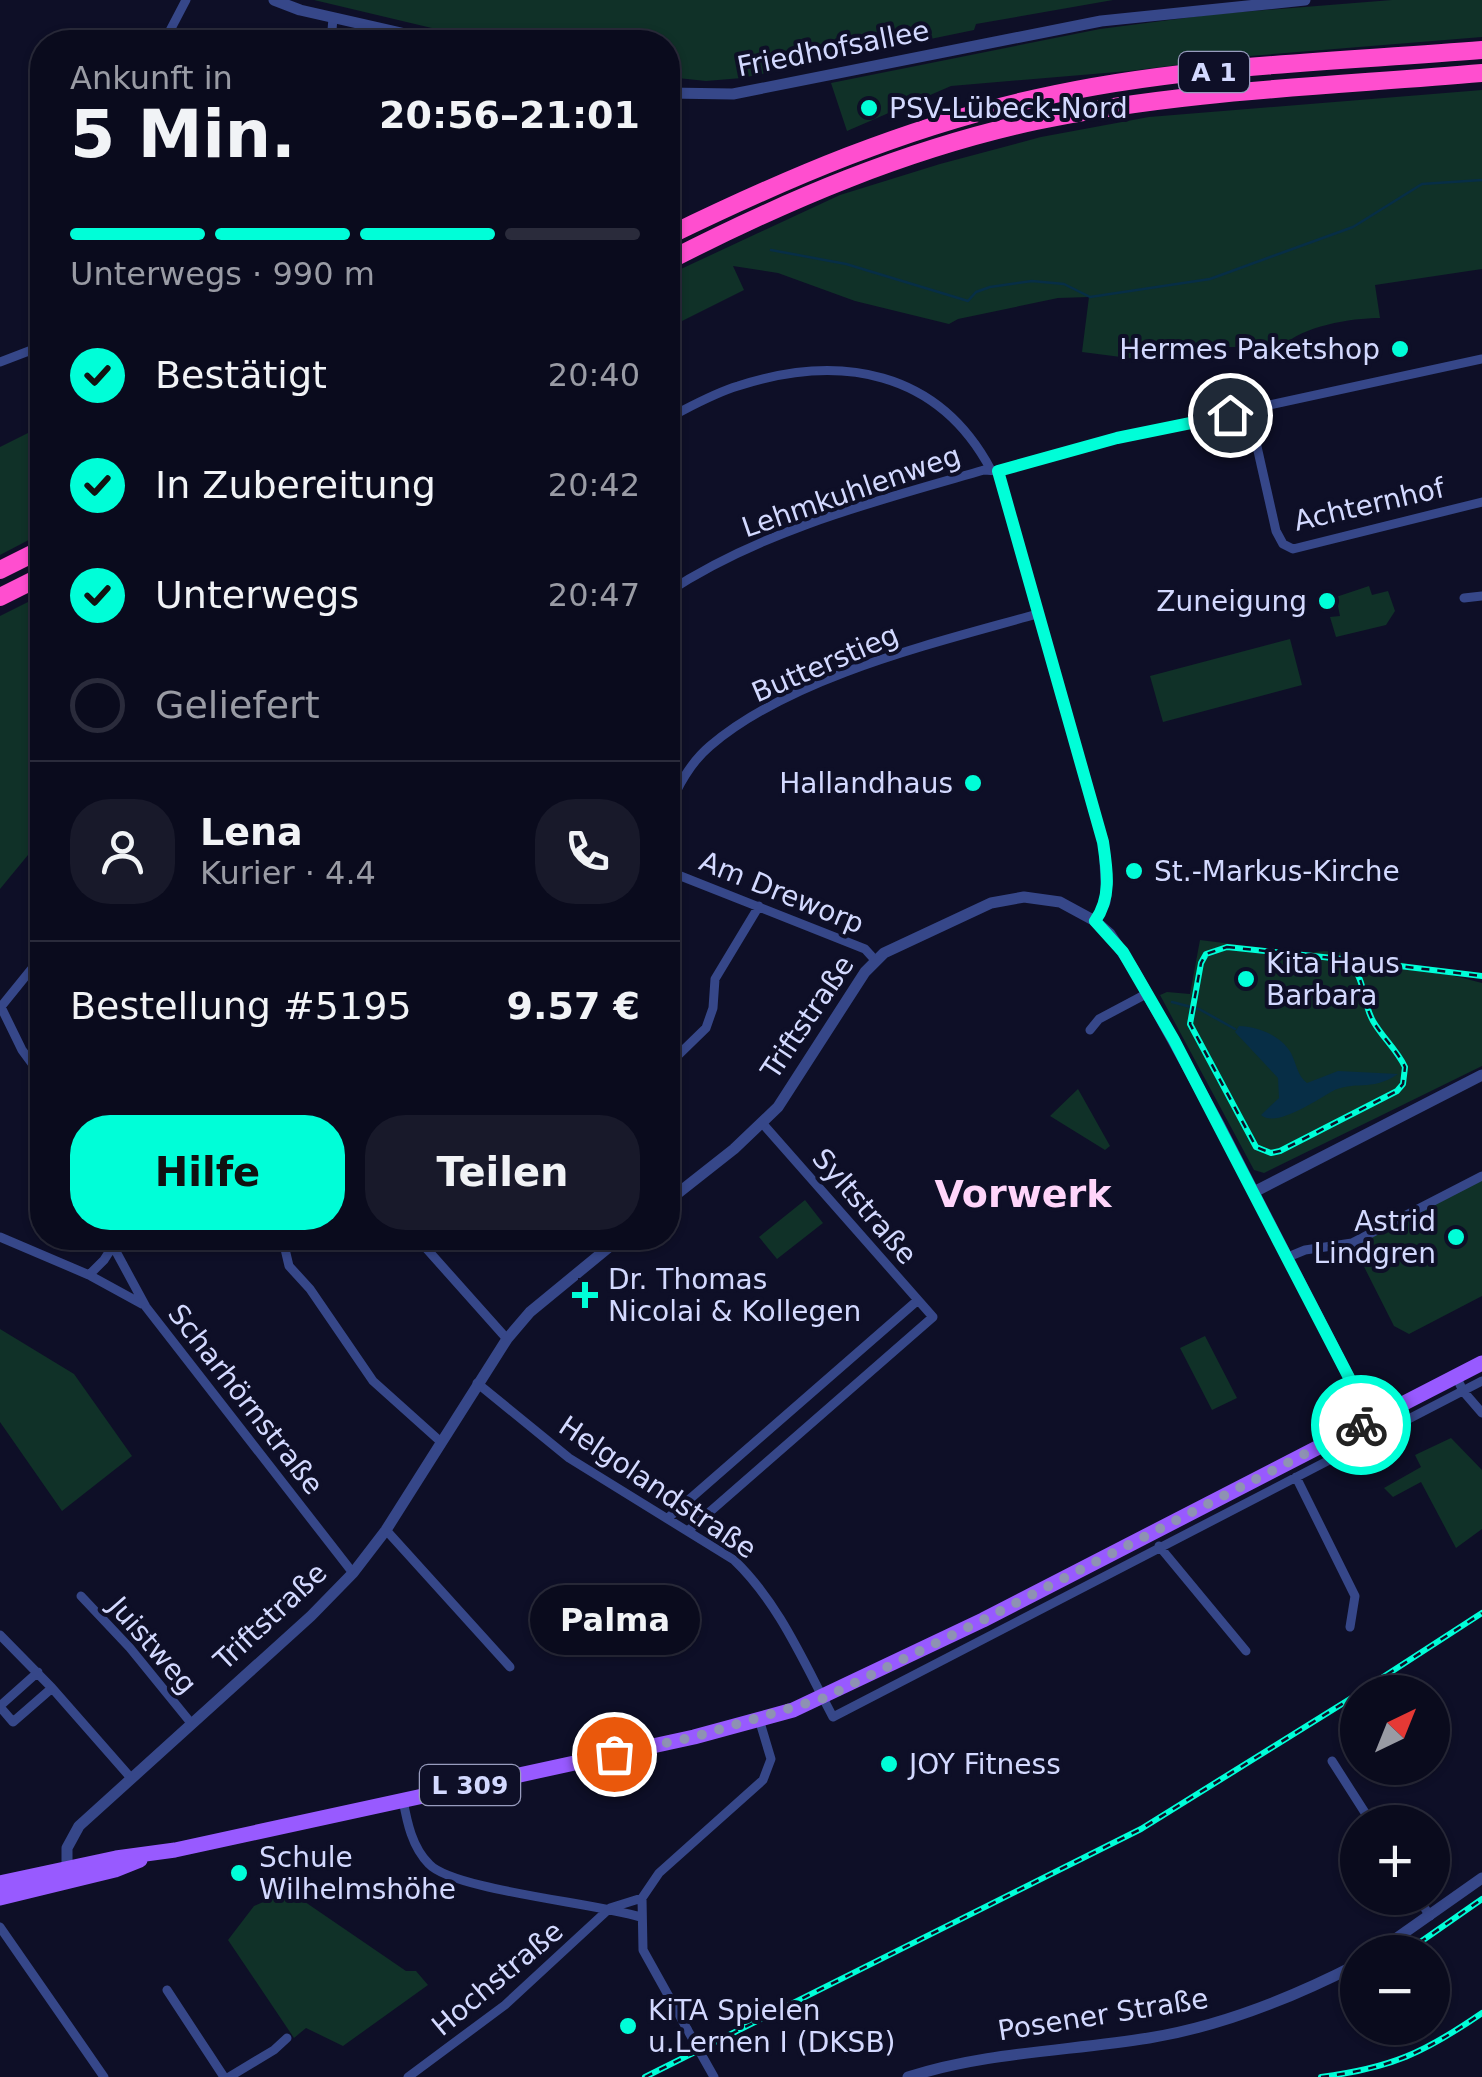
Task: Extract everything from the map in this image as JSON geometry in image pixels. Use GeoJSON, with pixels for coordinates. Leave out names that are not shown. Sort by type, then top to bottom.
{"type":"FeatureCollection","features":[{"type":"Feature","properties":{"kind":"highway","name":"A 1"},"geometry":{"type":"LineString","coordinates":[[680,230],[770,186],[872,145],[1037,98],[1182,74],[1482,50]]}},
{"type":"Feature","properties":{"kind":"highway","name":"A 1"},"geometry":{"type":"LineString","coordinates":[[680,256],[838,182],[966,139],[1036,121],[1195,96],[1482,74]]}},
{"type":"Feature","properties":{"kind":"highway"},"geometry":{"type":"LineString","coordinates":[[0,570],[30,555]]}},
{"type":"Feature","properties":{"kind":"highway"},"geometry":{"type":"LineString","coordinates":[[0,597],[30,582]]}},
{"type":"Feature","properties":{"kind":"main road","name":"L 309"},"geometry":{"type":"LineString","coordinates":[[0,1898],[116,1858],[158,1853],[694,1737],[824,1698],[1371,1420],[1460,1384],[1482,1363]]}},
{"type":"Feature","properties":{"kind":"main road","name":"L 309"},"geometry":{"type":"LineString","coordinates":[[0,1884],[67,1876]]}},
{"type":"Feature","properties":{"kind":"street"},"geometry":{"type":"LineString","coordinates":[[170,30],[186,0]]}},
{"type":"Feature","properties":{"kind":"street"},"geometry":{"type":"LineString","coordinates":[[274,0],[388,30]]}},
{"type":"Feature","properties":{"kind":"street","name":"Friedhofsallee"},"geometry":{"type":"LineString","coordinates":[[680,93],[733,94],[1101,22],[1305,0]]}},
{"type":"Feature","properties":{"kind":"street"},"geometry":{"type":"LineString","coordinates":[[332,30],[334,18]]}},
{"type":"Feature","properties":{"kind":"street"},"geometry":{"type":"LineString","coordinates":[[0,362],[30,351]]}},
{"type":"Feature","properties":{"kind":"street","name":"Lehmkuhlenweg"},"geometry":{"type":"LineString","coordinates":[[680,585],[735,554],[805,525],[984,470],[995,471],[1117,438],[1482,359]]}},
{"type":"Feature","properties":{"kind":"street"},"geometry":{"type":"LineString","coordinates":[[680,412],[736,386],[781,376],[850,371],[898,382],[936,402],[964,429],[995,471],[1103,842],[1106,902],[1095,921]]}},
{"type":"Feature","properties":{"kind":"street","name":"Achternhof"},"geometry":{"type":"LineString","coordinates":[[1249,411],[1276,531],[1283,544],[1293,549],[1482,502]]}},
{"type":"Feature","properties":{"kind":"street"},"geometry":{"type":"LineString","coordinates":[[1464,598],[1482,596]]}},
{"type":"Feature","properties":{"kind":"street","name":"Butterstieg"},"geometry":{"type":"LineString","coordinates":[[680,784],[711,746],[780,703],[876,660],[1037,614]]}},
{"type":"Feature","properties":{"kind":"street","name":"Am Dreworp"},"geometry":{"type":"LineString","coordinates":[[680,876],[865,949],[876,960]]}},
{"type":"Feature","properties":{"kind":"street","name":"Triftstraße"},"geometry":{"type":"LineString","coordinates":[[680,1191],[764,1124],[778,1108],[876,960],[895,946],[991,903],[1014,898],[1060,902],[1095,921],[1123,952],[1148,993],[1371,1420]]}},
{"type":"Feature","properties":{"kind":"street"},"geometry":{"type":"LineString","coordinates":[[680,1053],[706,1028],[714,1008],[714,979],[759,906]]}},
{"type":"Feature","properties":{"kind":"street"},"geometry":{"type":"LineString","coordinates":[[30,971],[0,1008],[30,1061]]}},
{"type":"Feature","properties":{"kind":"street"},"geometry":{"type":"LineString","coordinates":[[1090,1030],[1099,1019],[1148,993]]}},
{"type":"Feature","properties":{"kind":"street"},"geometry":{"type":"LineString","coordinates":[[1254,1192],[1482,1075]]}},
{"type":"Feature","properties":{"kind":"street","name":"Syltstraße"},"geometry":{"type":"LineString","coordinates":[[764,1124],[933,1317],[841,1397]]}},
{"type":"Feature","properties":{"kind":"street"},"geometry":{"type":"LineString","coordinates":[[1288,1257],[1352,1242],[1482,1176]]}},
{"type":"Feature","properties":{"kind":"street"},"geometry":{"type":"LineString","coordinates":[[0,1237],[30,1250]]}},
{"type":"Feature","properties":{"kind":"street"},"geometry":{"type":"LineString","coordinates":[[30,1250],[146,1306]]}},
{"type":"Feature","properties":{"kind":"street"},"geometry":{"type":"LineString","coordinates":[[88,1275],[109,1250]]}},
{"type":"Feature","properties":{"kind":"street","name":"Scharhörnstraße"},"geometry":{"type":"LineString","coordinates":[[120,1250],[146,1306],[353,1573]]}},
{"type":"Feature","properties":{"kind":"street"},"geometry":{"type":"LineString","coordinates":[[285,1250],[289,1266],[373,1381],[441,1442]]}},
{"type":"Feature","properties":{"kind":"street"},"geometry":{"type":"LineString","coordinates":[[427,1250],[507,1338]]}},
{"type":"Feature","properties":{"kind":"street","name":"Triftstraße"},"geometry":{"type":"LineString","coordinates":[[67,1876],[71,1836],[353,1573],[386,1530],[507,1338],[530,1312],[605,1250]]}},
{"type":"Feature","properties":{"kind":"street"},"geometry":{"type":"LineString","coordinates":[[668,1518],[918,1300]]}},
{"type":"Feature","properties":{"kind":"street"},"geometry":{"type":"LineString","coordinates":[[689,1530],[841,1397],[826,1380]]}},
{"type":"Feature","properties":{"kind":"street","name":"Helgolandstraße"},"geometry":{"type":"LineString","coordinates":[[477,1382],[569,1458],[734,1560],[775,1610],[824,1698]]}},
{"type":"Feature","properties":{"kind":"street"},"geometry":{"type":"LineString","coordinates":[[824,1698],[833,1718],[850,1710],[1296,1477],[1460,1384],[1482,1382]]}},
{"type":"Feature","properties":{"kind":"street"},"geometry":{"type":"LineString","coordinates":[[1460,1384],[1482,1413]]}},
{"type":"Feature","properties":{"kind":"street"},"geometry":{"type":"LineString","coordinates":[[748,1448],[764,1465]]}},
{"type":"Feature","properties":{"kind":"street"},"geometry":{"type":"LineString","coordinates":[[1296,1477],[1356,1596],[1350,1628]]}},
{"type":"Feature","properties":{"kind":"street"},"geometry":{"type":"LineString","coordinates":[[386,1530],[510,1667]]}},
{"type":"Feature","properties":{"kind":"street"},"geometry":{"type":"LineString","coordinates":[[1160,1546],[1246,1651]]}},
{"type":"Feature","properties":{"kind":"street","name":"Juistweg"},"geometry":{"type":"LineString","coordinates":[[81,1596],[191,1723]]}},
{"type":"Feature","properties":{"kind":"street"},"geometry":{"type":"LineString","coordinates":[[0,1635],[38,1672],[131,1778]]}},
{"type":"Feature","properties":{"kind":"street"},"geometry":{"type":"LineString","coordinates":[[38,1672],[0,1707],[13,1722],[52,1688]]}},
{"type":"Feature","properties":{"kind":"street"},"geometry":{"type":"LineString","coordinates":[[714,2077],[643,1950],[642,1898],[660,1872],[763,1780],[771,1758],[759,1718]]}},
{"type":"Feature","properties":{"kind":"street"},"geometry":{"type":"LineString","coordinates":[[1332,1761],[1360,1805]]}},
{"type":"Feature","properties":{"kind":"street"},"geometry":{"type":"LineString","coordinates":[[402,1800],[417,1848],[442,1875],[640,1917]]}},
{"type":"Feature","properties":{"kind":"street"},"geometry":{"type":"LineString","coordinates":[[1402,1935],[1482,1878]]}},
{"type":"Feature","properties":{"kind":"street","name":"Hochstraße"},"geometry":{"type":"LineString","coordinates":[[408,2077],[506,2005],[610,1908],[642,1898]]}},
{"type":"Feature","properties":{"kind":"street"},"geometry":{"type":"LineString","coordinates":[[0,1927],[104,2077]]}},
{"type":"Feature","properties":{"kind":"street","name":"Posener Straße"},"geometry":{"type":"LineString","coordinates":[[908,2077],[960,2062],[1183,2032],[1297,1995],[1340,1973]]}},
{"type":"Feature","properties":{"kind":"street"},"geometry":{"type":"LineString","coordinates":[[167,1990],[226,2077],[274,2050],[286,2038]]}},
{"type":"Feature","properties":{"kind":"green space"},"geometry":{"type":"Polygon","coordinates":[[[314,0],[1113,0],[976,24],[974,30],[742,78],[706,81],[680,78],[680,30],[440,30],[314,0]]]}},
{"type":"Feature","properties":{"kind":"green space"},"geometry":{"type":"Polygon","coordinates":[[[1392,0],[1482,0],[1482,37],[951,86],[847,131],[831,83],[1100,29],[1216,14],[1392,0]]]}},
{"type":"Feature","properties":{"kind":"green space"},"geometry":{"type":"Polygon","coordinates":[[[1482,90],[1482,269],[1375,285],[1380,318],[1328,325],[1281,347],[1205,347],[1156,342],[1152,361],[1082,352],[1089,297],[1058,298],[949,324],[855,301],[778,273],[733,266],[744,290],[680,322],[680,269],[840,195],[1041,137],[1149,117],[1482,90]]]}},
{"type":"Feature","properties":{"kind":"green space"},"geometry":{"type":"Polygon","coordinates":[[[30,432],[30,539],[0,555],[0,447],[30,432]]]}},
{"type":"Feature","properties":{"kind":"green space"},"geometry":{"type":"Polygon","coordinates":[[[1369,586],[1372,595],[1388,591],[1395,611],[1386,625],[1336,637],[1330,617],[1340,616],[1336,597],[1369,586]]]}},
{"type":"Feature","properties":{"kind":"green space"},"geometry":{"type":"Polygon","coordinates":[[[30,601],[30,853],[0,889],[0,616],[30,601]]]}},
{"type":"Feature","properties":{"kind":"green space"},"geometry":{"type":"Polygon","coordinates":[[[1290,639],[1302,685],[1163,722],[1150,676],[1290,639]]]}},
{"type":"Feature","properties":{"kind":"green space"},"geometry":{"type":"Polygon","coordinates":[[[1200,940],[1305,953],[1377,956],[1482,983],[1482,1066],[1264,1173],[1254,1170],[1160,995],[1190,994],[1200,940]]]}},
{"type":"Feature","properties":{"kind":"green space"},"geometry":{"type":"Polygon","coordinates":[[[1078,1089],[1110,1146],[1105,1150],[1050,1116],[1078,1089]]]}},
{"type":"Feature","properties":{"kind":"green space"},"geometry":{"type":"Polygon","coordinates":[[[1482,1176],[1482,1296],[1409,1334],[1394,1326],[1352,1243],[1482,1176]]]}},
{"type":"Feature","properties":{"kind":"green space"},"geometry":{"type":"Polygon","coordinates":[[[805,1200],[823,1223],[777,1259],[759,1237],[805,1200]]]}},
{"type":"Feature","properties":{"kind":"green space"},"geometry":{"type":"Polygon","coordinates":[[[0,1329],[74,1374],[132,1456],[62,1511],[0,1422],[0,1329]]]}},
{"type":"Feature","properties":{"kind":"green space"},"geometry":{"type":"Polygon","coordinates":[[[1205,1336],[1237,1398],[1212,1410],[1180,1348],[1205,1336]]]}},
{"type":"Feature","properties":{"kind":"green space"},"geometry":{"type":"Polygon","coordinates":[[[1451,1438],[1482,1470],[1482,1529],[1456,1548],[1421,1482],[1393,1497],[1384,1488],[1421,1467],[1415,1455],[1451,1438]]]}},
{"type":"Feature","properties":{"kind":"green space"},"geometry":{"type":"Polygon","coordinates":[[[289,1891],[406,1971],[416,1971],[428,1985],[343,2046],[306,2028],[294,2038],[228,1940],[254,1906],[289,1891]]]}},
{"type":"Feature","properties":{"kind":"water"},"geometry":{"type":"Polygon","coordinates":[[[1239,1026],[1261,1030],[1281,1041],[1307,1083],[1338,1071],[1398,1074],[1379,1083],[1340,1088],[1296,1112],[1268,1118],[1261,1115],[1279,1098],[1278,1078],[1235,1032],[1239,1026]]]}},
{"type":"Feature","properties":{"kind":"waterway"},"geometry":{"type":"LineString","coordinates":[[771,250],[846,264],[968,301],[976,292],[990,287],[1032,281],[1064,284],[1090,297],[1210,279],[1353,227],[1422,184],[1482,180]]}},
{"type":"Feature","properties":{"kind":"waterway"},"geometry":{"type":"LineString","coordinates":[[1172,1002],[1199,1009],[1235,1029]]}},
{"type":"Feature","properties":{"kind":"railway"},"geometry":{"type":"LineString","coordinates":[[1227,947],[1342,959],[1350,965],[1360,979],[1373,1021],[1405,1067],[1403,1084],[1397,1091],[1280,1151],[1271,1153],[1256,1147],[1190,1024],[1201,963],[1206,954],[1227,947]]}},
{"type":"Feature","properties":{"kind":"railway"},"geometry":{"type":"LineString","coordinates":[[1342,959],[1482,976]]}},
{"type":"Feature","properties":{"kind":"railway"},"geometry":{"type":"LineString","coordinates":[[1386,1675],[1482,1613]]}},
{"type":"Feature","properties":{"kind":"railway"},"geometry":{"type":"LineString","coordinates":[[645,2077],[1141,1829],[1340,1705]]}},
{"type":"Feature","properties":{"kind":"railway"},"geometry":{"type":"LineString","coordinates":[[1430,1935],[1482,1899]]}},
{"type":"Feature","properties":{"kind":"railway"},"geometry":{"type":"LineString","coordinates":[[1321,2077],[1406,2057],[1482,2013]]}},
{"type":"Feature","properties":{"kind":"way so far"},"geometry":{"type":"LineString","coordinates":[[614,1754],[694,1737],[824,1698],[1361,1425]]}},
{"type":"Feature","properties":{"kind":"place","name":"PSV-Lübeck-Nord"},"geometry":{"type":"Point","coordinates":[869,108]}},
{"type":"Feature","properties":{"kind":"place","name":"Hermes Paketshop"},"geometry":{"type":"Point","coordinates":[1400,349]}},
{"type":"Feature","properties":{"kind":"place","name":"Zuneigung"},"geometry":{"type":"Point","coordinates":[1327,601]}},
{"type":"Feature","properties":{"kind":"place","name":"Hallandhaus"},"geometry":{"type":"Point","coordinates":[973,783]}},
{"type":"Feature","properties":{"kind":"place","name":"St.-Markus-Kirche"},"geometry":{"type":"Point","coordinates":[1134,871]}},
{"type":"Feature","properties":{"kind":"place","name":"Kita Haus Barbara"},"geometry":{"type":"Point","coordinates":[1246,979]}},
{"type":"Feature","properties":{"kind":"place","name":"Astrid Lindgren"},"geometry":{"type":"Point","coordinates":[1456,1237]}},
{"type":"Feature","properties":{"kind":"place","name":"Dr. Thomas Nicolai & Kollegen"},"geometry":{"type":"Point","coordinates":[585,1295]}},
{"type":"Feature","properties":{"kind":"place","name":"Palma"},"geometry":{"type":"Point","coordinates":[614,1754]}},
{"type":"Feature","properties":{"kind":"place","name":"JOY Fitness"},"geometry":{"type":"Point","coordinates":[889,1764]}},
{"type":"Feature","properties":{"kind":"place","name":"Schule Wilhelmshöhe"},"geometry":{"type":"Point","coordinates":[239,1873]}},
{"type":"Feature","properties":{"kind":"place","name":"KiTA Spielen u.Lernen I (DKSB)"},"geometry":{"type":"Point","coordinates":[628,2026]}},
{"type":"Feature","properties":{"kind":"district","name":"Vorwerk"},"geometry":{"type":"Point","coordinates":[1023,1194]}},
{"type":"Feature","properties":{"kind":"route"},"geometry":{"type":"LineString","coordinates":[[1230,415],[1117,438],[998,471],[1103,842],[1106,902],[1095,921],[1123,952],[1205,1098],[1371,1420],[1361,1425]]}}]}
